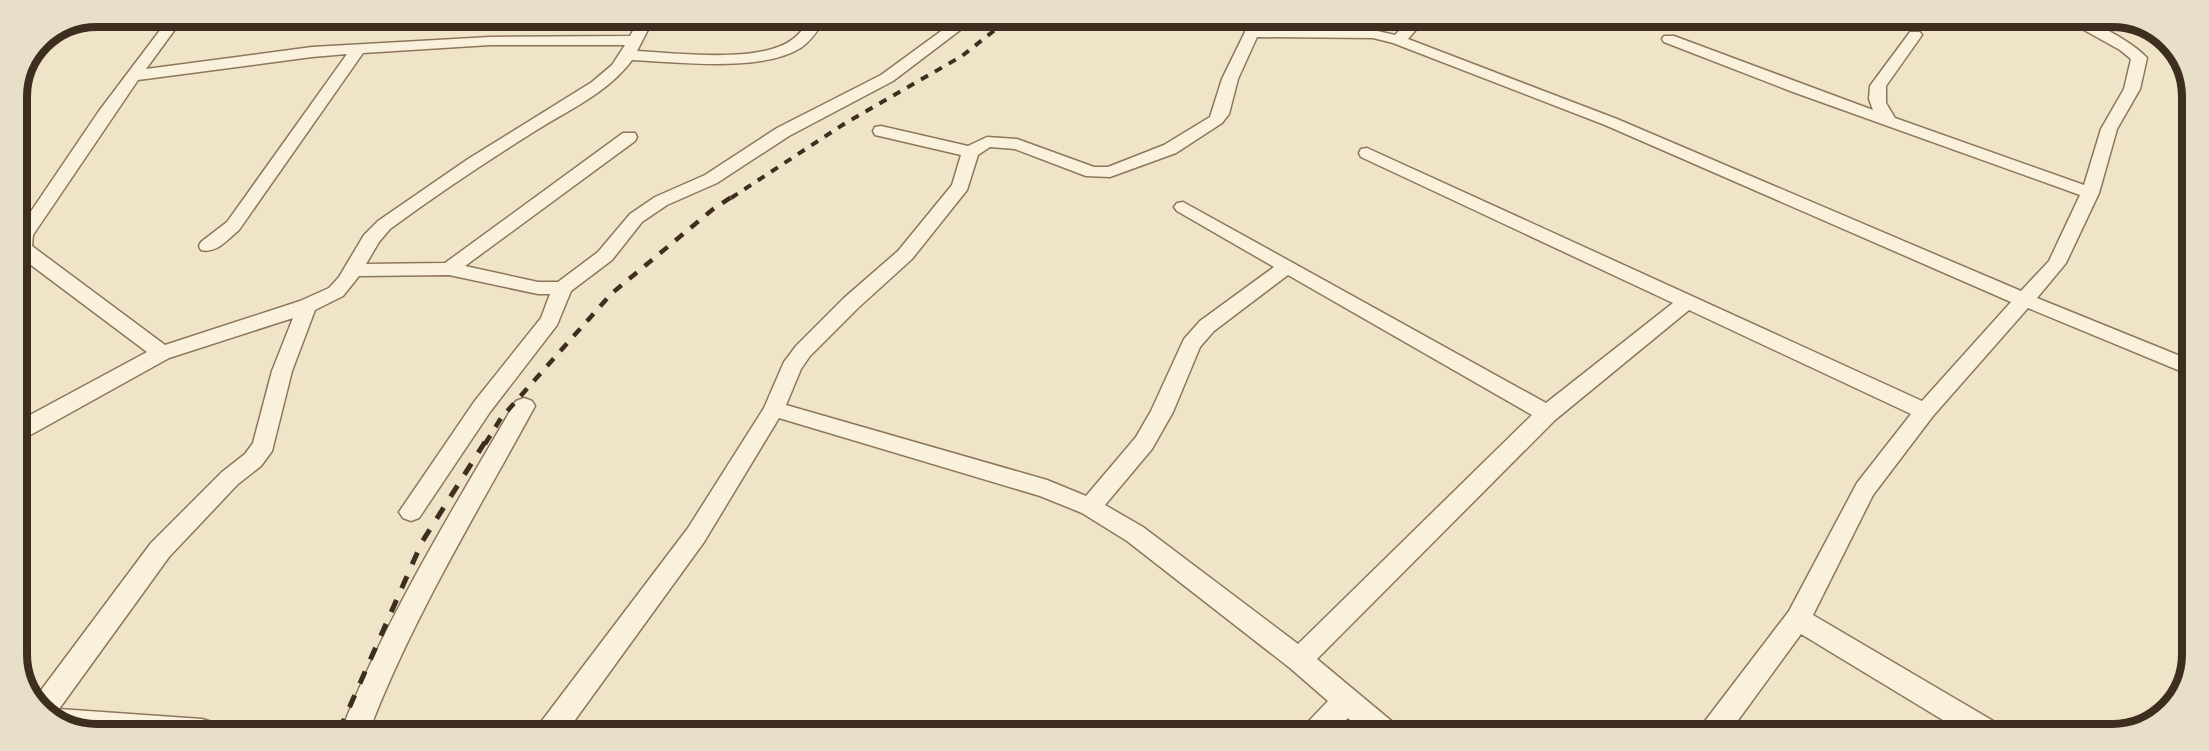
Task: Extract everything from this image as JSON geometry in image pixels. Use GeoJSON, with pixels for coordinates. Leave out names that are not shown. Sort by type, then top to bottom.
{"type":"FeatureCollection","features":[{"type":"Feature","properties":{"kind":"street"},"geometry":{"type":"LineString","coordinates":[[27,232],[132,76],[169,27]]}},
{"type":"Feature","properties":{"kind":"street"},"geometry":{"type":"LineString","coordinates":[[27,427],[162,353],[307,306],[336,292],[353,270],[371,239],[384,225],[511,139],[592,88],[615,70],[642,27]]}},
{"type":"Feature","properties":{"kind":"street"},"geometry":{"type":"LineString","coordinates":[[132,76],[312,52],[490,41],[631,47],[757,58],[780,52],[798,43],[811,27]]}},
{"type":"Feature","properties":{"kind":"street"},"geometry":{"type":"LineString","coordinates":[[411,512],[482,407],[550,320],[562,288],[605,256],[636,218],[661,201],[711,179],[783,132],[887,78],[957,27]]}},
{"type":"Feature","properties":{"kind":"street"},"geometry":{"type":"LineString","coordinates":[[881,131],[970,152],[987,142],[1017,144],[1092,172],[1110,172],[1170,149],[1216,120],[1221,114],[1230,79],[1251,27]]}},
{"type":"Feature","properties":{"kind":"street"},"geometry":{"type":"LineString","coordinates":[[1266,27],[1373,34],[1398,40],[1611,122],[2025,300],[2182,365]]}},
{"type":"Feature","properties":{"kind":"street"},"geometry":{"type":"LineString","coordinates":[[1398,40],[1410,27]]}},
{"type":"Feature","properties":{"kind":"street"},"geometry":{"type":"LineString","coordinates":[[1719,724],[1798,619],[1865,489],[1925,411],[2057,263],[2090,193],[2109,129],[2132,89],[2139,58],[2125,47],[2087,27]]}},
{"type":"Feature","properties":{"kind":"street"},"geometry":{"type":"LineString","coordinates":[[1887,118],[1877,104],[1875,96],[1878,86],[1915,35]]}},
{"type":"Feature","properties":{"kind":"street"},"geometry":{"type":"LineString","coordinates":[[1669,39],[2090,193]]}},
{"type":"Feature","properties":{"kind":"street"},"geometry":{"type":"LineString","coordinates":[[208,246],[233,226],[358,50]]}},
{"type":"Feature","properties":{"kind":"street"},"geometry":{"type":"LineString","coordinates":[[449,269],[629,137]]}},
{"type":"Feature","properties":{"kind":"street"},"geometry":{"type":"LineString","coordinates":[[556,724],[696,535],[774,409],[791,367],[803,351],[905,255],[961,186],[970,152]]}},
{"type":"Feature","properties":{"kind":"street"},"geometry":{"type":"LineString","coordinates":[[1367,153],[1925,411]]}},
{"type":"Feature","properties":{"kind":"street"},"geometry":{"type":"LineString","coordinates":[[1183,207],[1547,414]]}},
{"type":"Feature","properties":{"kind":"street"},"geometry":{"type":"LineString","coordinates":[[27,252],[162,353]]}},
{"type":"Feature","properties":{"kind":"street"},"geometry":{"type":"LineString","coordinates":[[1090,507],[1144,443],[1162,412],[1191,344],[1207,326],[1287,267]]}},
{"type":"Feature","properties":{"kind":"street"},"geometry":{"type":"LineString","coordinates":[[353,270],[449,269],[538,288],[562,288]]}},
{"type":"Feature","properties":{"kind":"street"},"geometry":{"type":"LineString","coordinates":[[1299,660],[1547,414],[1688,301]]}},
{"type":"Feature","properties":{"kind":"street"},"geometry":{"type":"LineString","coordinates":[[47,704],[159,550],[230,478],[253,460],[264,445],[282,371],[307,306]]}},
{"type":"Feature","properties":{"kind":"street"},"geometry":{"type":"LineString","coordinates":[[358,724],[373,685],[399,632],[525,406]]}},
{"type":"Feature","properties":{"kind":"street"},"geometry":{"type":"LineString","coordinates":[[774,409],[1035,486],[1090,507],[1135,534],[1299,660],[1374,724]]}},
{"type":"Feature","properties":{"kind":"street"},"geometry":{"type":"LineString","coordinates":[[1798,619],[1973,724]]}},
{"type":"Feature","properties":{"kind":"street"},"geometry":{"type":"LineString","coordinates":[[1324,724],[1346,701]]}},
{"type":"Feature","properties":{"kind":"street"},"geometry":{"type":"LineString","coordinates":[[82,723],[101,724]]}},
{"type":"Feature","properties":{"kind":"railway"},"geometry":{"type":"LineString","coordinates":[[731,198],[844,124],[962,56],[999,27]]}},
{"type":"Feature","properties":{"kind":"railway"},"geometry":{"type":"LineString","coordinates":[[485,444],[501,418],[611,294],[712,210],[733,196]]}},
{"type":"Feature","properties":{"kind":"railway"},"geometry":{"type":"LineString","coordinates":[[342,724],[422,542],[485,442]]}}]}
